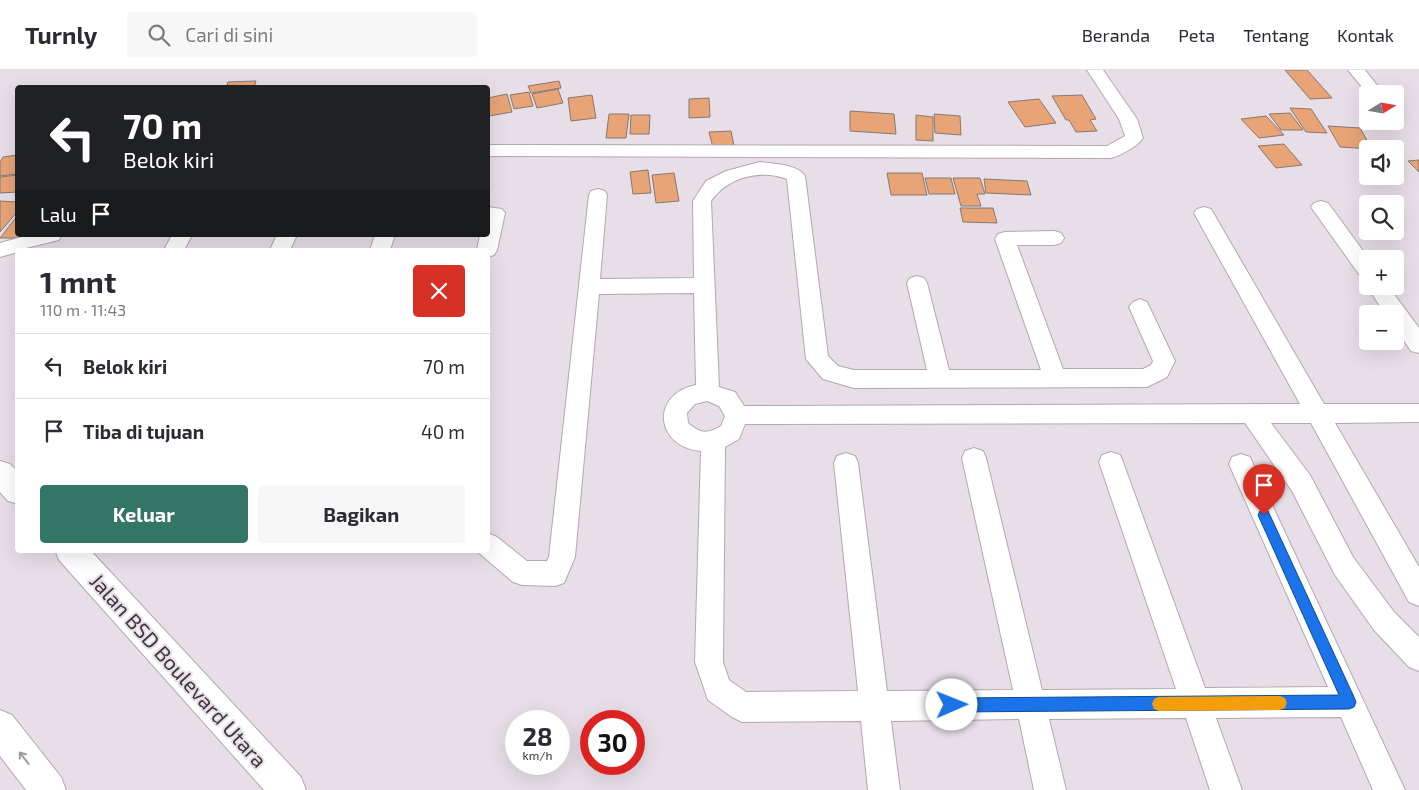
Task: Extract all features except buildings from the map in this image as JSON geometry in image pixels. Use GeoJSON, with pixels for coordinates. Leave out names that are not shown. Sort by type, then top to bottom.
{"type":"FeatureCollection","features":[{"type":"Feature","properties":{"kind":"main road"},"geometry":{"type":"LineString","coordinates":[[0,473],[15,489]]}},
{"type":"Feature","properties":{"kind":"main road","name":"Jalan BSD Boulevard Utara"},"geometry":{"type":"LineString","coordinates":[[73,553],[288,790]]}},
{"type":"Feature","properties":{"kind":"main road"},"geometry":{"type":"LineString","coordinates":[[0,727],[48,790]]}},
{"type":"Feature","properties":{"kind":"street"},"geometry":{"type":"LineString","coordinates":[[490,151],[1111,152],[1134,138],[1128,119],[1095,70]]}},
{"type":"Feature","properties":{"kind":"street"},"geometry":{"type":"LineString","coordinates":[[1356,70],[1368,85]]}},
{"type":"Feature","properties":{"kind":"street"},"geometry":{"type":"LineString","coordinates":[[708,392],[702,201],[713,185],[733,175],[760,168],[780,170],[796,176],[817,359],[831,373],[854,379],[1147,378],[1159,371],[1164,361],[1140,307]]}},
{"type":"Feature","properties":{"kind":"street"},"geometry":{"type":"LineString","coordinates":[[490,547],[522,573],[555,574],[562,557],[598,195]]}},
{"type":"Feature","properties":{"kind":"street"},"geometry":{"type":"LineString","coordinates":[[1321,207],[1359,260]]}},
{"type":"Feature","properties":{"kind":"street"},"geometry":{"type":"LineString","coordinates":[[490,213],[495,212],[490,233]]}},
{"type":"Feature","properties":{"kind":"street"},"geometry":{"type":"LineString","coordinates":[[1204,213],[1419,593]]}},
{"type":"Feature","properties":{"kind":"street"},"geometry":{"type":"LineString","coordinates":[[0,250],[45,237]]}},
{"type":"Feature","properties":{"kind":"street"},"geometry":{"type":"LineString","coordinates":[[1054,238],[1005,239],[1055,378]]}},
{"type":"Feature","properties":{"kind":"street"},"geometry":{"type":"LineString","coordinates":[[917,283],[940,379]]}},
{"type":"Feature","properties":{"kind":"street"},"geometry":{"type":"LineString","coordinates":[[590,287],[705,286]]}},
{"type":"Feature","properties":{"kind":"street"},"geometry":{"type":"LineString","coordinates":[[1383,295],[1419,345]]}},
{"type":"Feature","properties":{"kind":"street"},"geometry":{"type":"LineString","coordinates":[[708,392],[727,399],[736,415],[731,432],[713,442],[691,440],[676,427],[675,410],[688,396],[708,392]]}},
{"type":"Feature","properties":{"kind":"street"},"geometry":{"type":"LineString","coordinates":[[736,415],[1318,415],[1419,413]]}},
{"type":"Feature","properties":{"kind":"street"},"geometry":{"type":"LineString","coordinates":[[1251,414],[1301,483],[1344,566],[1384,621],[1419,657]]}},
{"type":"Feature","properties":{"kind":"street"},"geometry":{"type":"LineString","coordinates":[[713,442],[709,662],[718,690],[742,707],[1349,702]]}},
{"type":"Feature","properties":{"kind":"street"},"geometry":{"type":"LineString","coordinates":[[974,458],[1050,790]]}},
{"type":"Feature","properties":{"kind":"street"},"geometry":{"type":"LineString","coordinates":[[1111,462],[1226,790]]}},
{"type":"Feature","properties":{"kind":"street"},"geometry":{"type":"LineString","coordinates":[[846,463],[884,790]]}},
{"type":"Feature","properties":{"kind":"street"},"geometry":{"type":"LineString","coordinates":[[1241,464],[1389,790]]}},
{"type":"Feature","properties":{"kind":"slow traffic"},"geometry":{"type":"LineString","coordinates":[[1159,704],[1280,703]]}},
{"type":"Feature","properties":{"kind":"route"},"geometry":{"type":"LineString","coordinates":[[952,705],[1349,702],[1264,515]]}}]}
